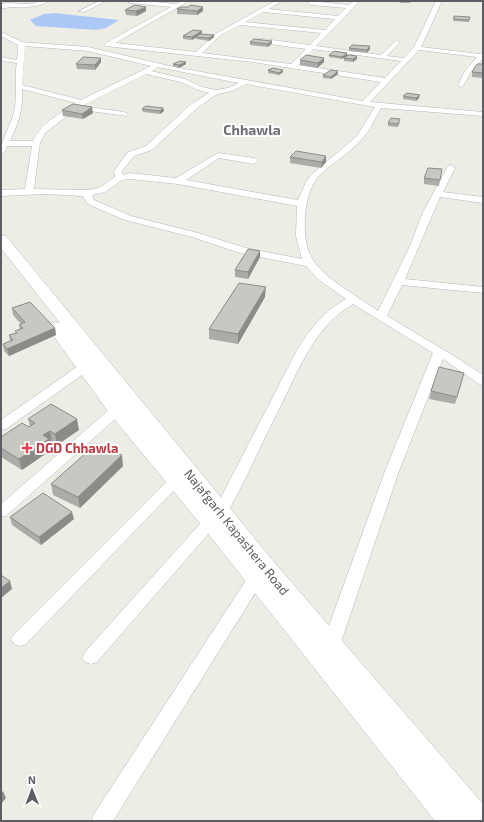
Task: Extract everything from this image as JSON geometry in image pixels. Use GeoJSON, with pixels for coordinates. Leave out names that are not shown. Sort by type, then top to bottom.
{"type":"FeatureCollection","features":[{"type":"Feature","properties":{"kind":"main road","name":"Najafgarh Kapashera Road"},"geometry":{"type":"LineString","coordinates":[[1,239],[99,362],[216,516],[276,580],[478,821]]}},
{"type":"Feature","properties":{"kind":"main road"},"geometry":{"type":"LineString","coordinates":[[1,256],[117,410],[176,480],[216,516],[256,578],[454,821]]}},
{"type":"Feature","properties":{"kind":"street"},"geometry":{"type":"LineString","coordinates":[[1,7],[6,5],[32,6],[46,1]]}},
{"type":"Feature","properties":{"kind":"street"},"geometry":{"type":"LineString","coordinates":[[82,11],[103,1]]}},
{"type":"Feature","properties":{"kind":"street"},"geometry":{"type":"LineString","coordinates":[[130,1],[177,6]]}},
{"type":"Feature","properties":{"kind":"street"},"geometry":{"type":"LineString","coordinates":[[99,51],[108,44],[186,1]]}},
{"type":"Feature","properties":{"kind":"street"},"geometry":{"type":"LineString","coordinates":[[198,53],[216,36],[279,1]]}},
{"type":"Feature","properties":{"kind":"street"},"geometry":{"type":"LineString","coordinates":[[293,66],[326,32],[335,25],[356,1]]}},
{"type":"Feature","properties":{"kind":"street"},"geometry":{"type":"LineString","coordinates":[[365,103],[385,80],[417,48],[439,1]]}},
{"type":"Feature","properties":{"kind":"street"},"geometry":{"type":"LineString","coordinates":[[311,3],[349,9]]}},
{"type":"Feature","properties":{"kind":"street"},"geometry":{"type":"LineString","coordinates":[[305,7],[349,9]]}},
{"type":"Feature","properties":{"kind":"street"},"geometry":{"type":"LineString","coordinates":[[262,10],[341,18]]}},
{"type":"Feature","properties":{"kind":"street"},"geometry":{"type":"LineString","coordinates":[[150,11],[165,12]]}},
{"type":"Feature","properties":{"kind":"street"},"geometry":{"type":"LineString","coordinates":[[251,16],[266,18]]}},
{"type":"Feature","properties":{"kind":"street"},"geometry":{"type":"LineString","coordinates":[[239,23],[326,32]]}},
{"type":"Feature","properties":{"kind":"street"},"geometry":{"type":"LineString","coordinates":[[327,24],[335,25]]}},
{"type":"Feature","properties":{"kind":"street"},"geometry":{"type":"LineString","coordinates":[[269,31],[321,38]]}},
{"type":"Feature","properties":{"kind":"street"},"geometry":{"type":"LineString","coordinates":[[1,34],[21,44],[63,46],[99,51],[156,65],[379,106],[483,114]]}},
{"type":"Feature","properties":{"kind":"street"},"geometry":{"type":"LineString","coordinates":[[256,40],[405,60]]}},
{"type":"Feature","properties":{"kind":"street"},"geometry":{"type":"LineString","coordinates":[[383,56],[397,42]]}},
{"type":"Feature","properties":{"kind":"street"},"geometry":{"type":"LineString","coordinates":[[3,148],[17,115],[20,100],[18,86],[22,49],[21,44]]}},
{"type":"Feature","properties":{"kind":"street"},"geometry":{"type":"LineString","coordinates":[[108,44],[198,53],[385,80]]}},
{"type":"Feature","properties":{"kind":"street"},"geometry":{"type":"LineString","coordinates":[[417,48],[483,55]]}},
{"type":"Feature","properties":{"kind":"street"},"geometry":{"type":"LineString","coordinates":[[461,85],[468,71],[483,55]]}},
{"type":"Feature","properties":{"kind":"street"},"geometry":{"type":"LineString","coordinates":[[1,59],[20,62]]}},
{"type":"Feature","properties":{"kind":"street"},"geometry":{"type":"LineString","coordinates":[[28,192],[36,143],[47,126],[82,102],[145,72],[156,65]]}},
{"type":"Feature","properties":{"kind":"street"},"geometry":{"type":"LineString","coordinates":[[145,72],[187,81],[200,89],[216,92]]}},
{"type":"Feature","properties":{"kind":"street"},"geometry":{"type":"LineString","coordinates":[[119,178],[118,171],[131,154],[149,148],[193,107],[216,92],[230,90],[247,81]]}},
{"type":"Feature","properties":{"kind":"street"},"geometry":{"type":"LineString","coordinates":[[18,86],[82,102]]}},
{"type":"Feature","properties":{"kind":"street"},"geometry":{"type":"LineString","coordinates":[[379,106],[362,135],[316,174],[306,191],[302,204],[300,233],[302,246],[310,264],[321,277],[353,300],[480,377]]}},
{"type":"Feature","properties":{"kind":"street"},"geometry":{"type":"LineString","coordinates":[[74,107],[124,114]]}},
{"type":"Feature","properties":{"kind":"street"},"geometry":{"type":"LineString","coordinates":[[3,148],[36,143]]}},
{"type":"Feature","properties":{"kind":"street"},"geometry":{"type":"LineString","coordinates":[[178,181],[218,155],[254,161]]}},
{"type":"Feature","properties":{"kind":"street"},"geometry":{"type":"LineString","coordinates":[[381,317],[428,212],[451,168]]}},
{"type":"Feature","properties":{"kind":"street"},"geometry":{"type":"LineString","coordinates":[[1,193],[87,193],[102,190],[119,178],[130,176],[178,181],[302,204]]}},
{"type":"Feature","properties":{"kind":"street"},"geometry":{"type":"LineString","coordinates":[[87,193],[90,201],[128,218],[194,235],[255,254],[310,264]]}},
{"type":"Feature","properties":{"kind":"street"},"geometry":{"type":"LineString","coordinates":[[438,194],[483,200]]}},
{"type":"Feature","properties":{"kind":"street"},"geometry":{"type":"LineString","coordinates":[[398,281],[483,290]]}},
{"type":"Feature","properties":{"kind":"street"},"geometry":{"type":"LineString","coordinates":[[90,657],[216,516],[297,360],[309,340],[330,313],[353,300]]}},
{"type":"Feature","properties":{"kind":"street"},"geometry":{"type":"LineString","coordinates":[[331,645],[392,471],[439,353]]}},
{"type":"Feature","properties":{"kind":"street"},"geometry":{"type":"LineString","coordinates":[[1,426],[85,367]]}},
{"type":"Feature","properties":{"kind":"street"},"geometry":{"type":"LineString","coordinates":[[1,512],[117,410]]}},
{"type":"Feature","properties":{"kind":"street"},"geometry":{"type":"LineString","coordinates":[[20,639],[176,480]]}},
{"type":"Feature","properties":{"kind":"street"},"geometry":{"type":"LineString","coordinates":[[101,821],[256,578]]}},
{"type":"Feature","properties":{"kind":"water"},"geometry":{"type":"Polygon","coordinates":[[[54,13],[119,20],[106,28],[96,30],[36,26],[30,20],[44,14],[54,13]]]}},
{"type":"Feature","properties":{"kind":"building"},"geometry":{"type":"Polygon","coordinates":[[[135,5],[146,7],[136,11],[125,10],[135,5]]]}},
{"type":"Feature","properties":{"kind":"building"},"geometry":{"type":"Polygon","coordinates":[[[191,5],[203,7],[197,11],[177,9],[181,7],[188,7],[191,5]]]}},
{"type":"Feature","properties":{"kind":"building"},"geometry":{"type":"Polygon","coordinates":[[[454,16],[470,17],[469,20],[454,19],[454,16]]]}},
{"type":"Feature","properties":{"kind":"building"},"geometry":{"type":"Polygon","coordinates":[[[193,30],[202,31],[192,37],[183,36],[193,30]]]}},
{"type":"Feature","properties":{"kind":"building"},"geometry":{"type":"Polygon","coordinates":[[[200,34],[214,35],[209,38],[196,37],[200,34]]]}},
{"type":"Feature","properties":{"kind":"building"},"geometry":{"type":"Polygon","coordinates":[[[254,39],[272,41],[268,44],[250,42],[254,39]]]}},
{"type":"Feature","properties":{"kind":"building"},"geometry":{"type":"Polygon","coordinates":[[[352,45],[370,46],[367,50],[349,48],[352,45]]]}},
{"type":"Feature","properties":{"kind":"building"},"geometry":{"type":"Polygon","coordinates":[[[334,51],[347,53],[342,57],[329,55],[334,51]]]}},
{"type":"Feature","properties":{"kind":"building"},"geometry":{"type":"Polygon","coordinates":[[[306,55],[324,58],[318,63],[300,60],[306,55]]]}},
{"type":"Feature","properties":{"kind":"building"},"geometry":{"type":"Polygon","coordinates":[[[348,55],[357,56],[353,59],[344,58],[348,55]]]}},
{"type":"Feature","properties":{"kind":"building"},"geometry":{"type":"Polygon","coordinates":[[[83,57],[101,58],[95,65],[76,64],[83,57]]]}},
{"type":"Feature","properties":{"kind":"building"},"geometry":{"type":"Polygon","coordinates":[[[180,61],[186,62],[179,65],[173,64],[180,61]]]}},
{"type":"Feature","properties":{"kind":"building"},"geometry":{"type":"Polygon","coordinates":[[[477,64],[483,64],[483,73],[472,72],[477,64]]]}},
{"type":"Feature","properties":{"kind":"building"},"geometry":{"type":"Polygon","coordinates":[[[273,68],[283,70],[279,73],[268,70],[273,68]]]}},
{"type":"Feature","properties":{"kind":"building"},"geometry":{"type":"Polygon","coordinates":[[[331,70],[338,71],[331,77],[323,75],[331,70]]]}},
{"type":"Feature","properties":{"kind":"building"},"geometry":{"type":"Polygon","coordinates":[[[407,93],[420,95],[416,98],[403,96],[407,93]]]}},
{"type":"Feature","properties":{"kind":"building"},"geometry":{"type":"Polygon","coordinates":[[[73,104],[92,107],[82,114],[62,110],[73,104]]]}},
{"type":"Feature","properties":{"kind":"building"},"geometry":{"type":"Polygon","coordinates":[[[146,106],[163,108],[160,111],[142,109],[146,106]]]}},
{"type":"Feature","properties":{"kind":"building"},"geometry":{"type":"Polygon","coordinates":[[[391,118],[400,119],[398,124],[388,123],[391,118]]]}},
{"type":"Feature","properties":{"kind":"building"},"geometry":{"type":"Polygon","coordinates":[[[296,151],[326,156],[322,162],[290,157],[296,151]]]}},
{"type":"Feature","properties":{"kind":"building"},"geometry":{"type":"Polygon","coordinates":[[[428,168],[442,169],[440,180],[424,178],[428,168]]]}},
{"type":"Feature","properties":{"kind":"building"},"geometry":{"type":"Polygon","coordinates":[[[248,249],[260,251],[248,272],[235,270],[248,249]]]}},
{"type":"Feature","properties":{"kind":"building"},"geometry":{"type":"Polygon","coordinates":[[[239,283],[266,287],[238,334],[209,329],[239,283]]]}},
{"type":"Feature","properties":{"kind":"building"},"geometry":{"type":"Polygon","coordinates":[[[30,302],[55,328],[7,349],[3,344],[13,340],[9,335],[17,333],[15,331],[23,328],[19,325],[25,322],[12,308],[30,302]]]}},
{"type":"Feature","properties":{"kind":"building"},"geometry":{"type":"Polygon","coordinates":[[[439,367],[464,373],[457,397],[431,391],[439,367]]]}},
{"type":"Feature","properties":{"kind":"building"},"geometry":{"type":"Polygon","coordinates":[[[51,404],[77,419],[55,434],[50,431],[43,435],[49,439],[19,459],[1,448],[1,437],[22,423],[29,427],[35,423],[28,419],[51,404]]]}},
{"type":"Feature","properties":{"kind":"building"},"geometry":{"type":"Polygon","coordinates":[[[96,444],[122,455],[78,497],[51,484],[96,444]]]}},
{"type":"Feature","properties":{"kind":"building"},"geometry":{"type":"Polygon","coordinates":[[[43,493],[72,512],[39,537],[10,517],[43,493]]]}},
{"type":"Feature","properties":{"kind":"building"},"geometry":{"type":"Polygon","coordinates":[[[1,575],[10,581],[1,588],[1,575]]]}},
{"type":"Feature","properties":{"kind":"place","name":"DGD Chhawla"},"geometry":{"type":"Point","coordinates":[27,448]}},
{"type":"Feature","properties":{"kind":"district","name":"Chhawla"},"geometry":{"type":"Point","coordinates":[252,129]}}]}
